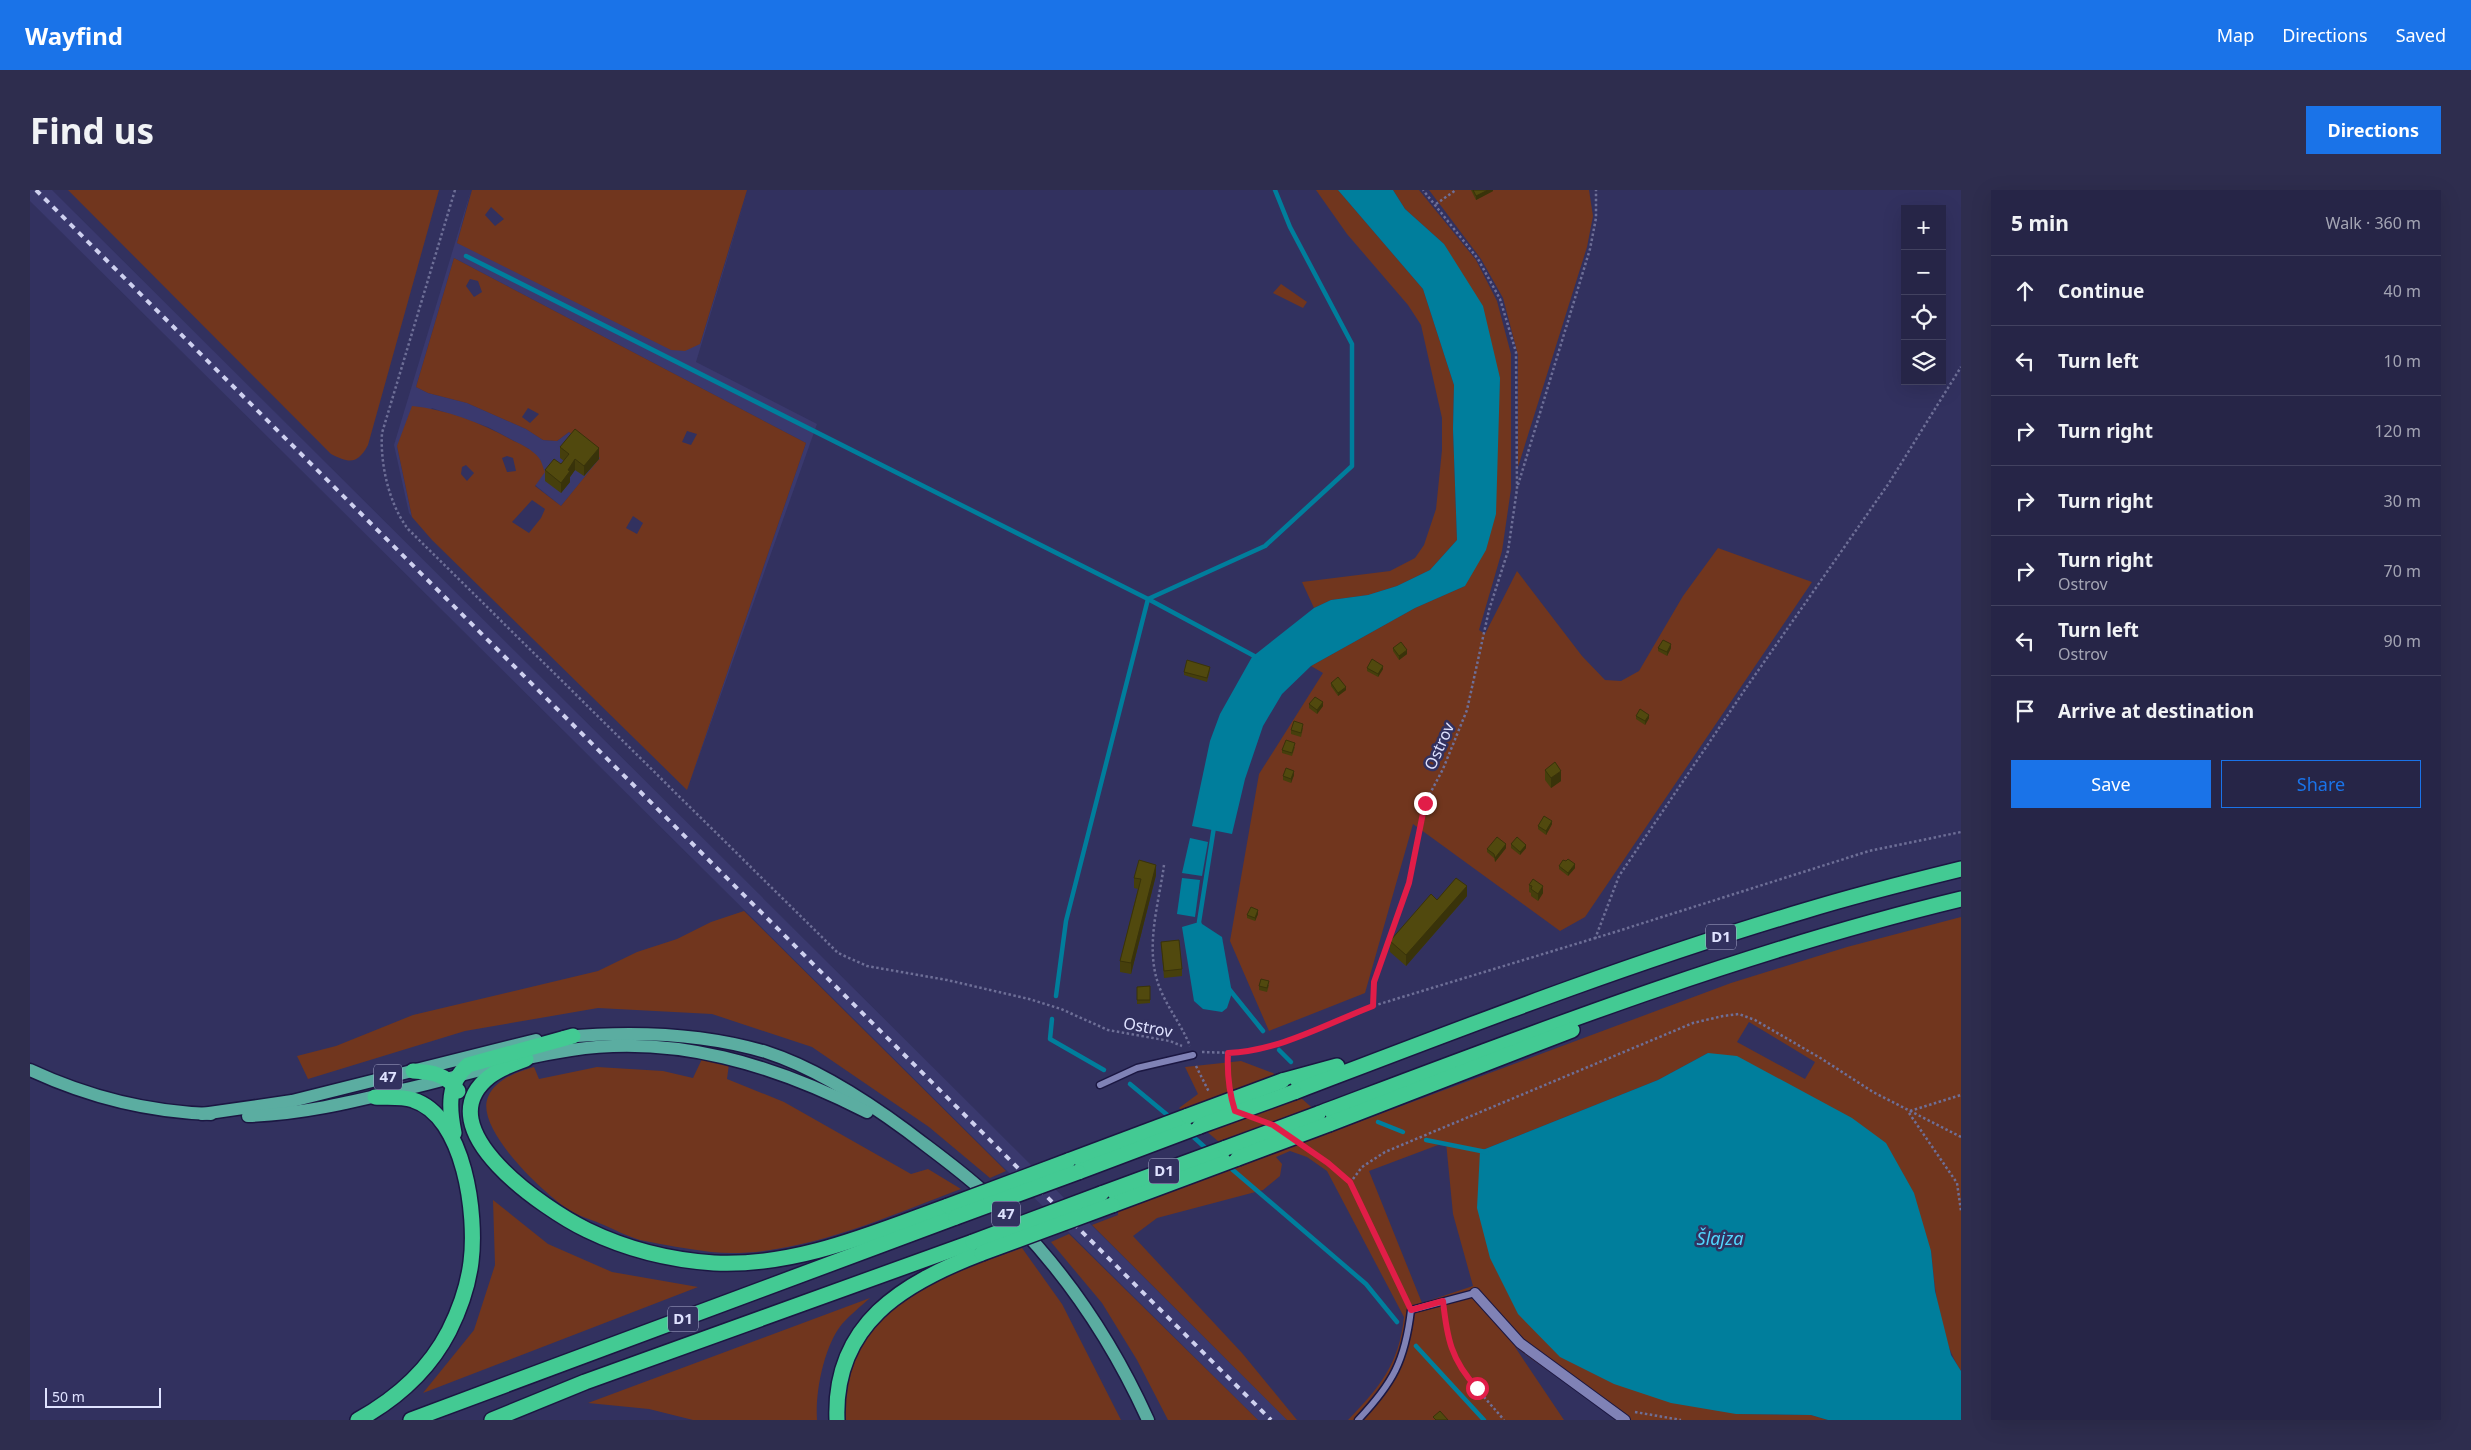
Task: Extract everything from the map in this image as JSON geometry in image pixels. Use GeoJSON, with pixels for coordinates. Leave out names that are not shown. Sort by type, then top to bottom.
{"type":"FeatureCollection","features":[{"type":"Feature","properties":{"kind":"highway","name":"D1"},"geometry":{"type":"LineString","coordinates":[[411,1420],[1073,1167],[1200,1126],[1613,973],[1750,928],[1866,893],[1961,869]]}},
{"type":"Feature","properties":{"kind":"highway","name":"D1"},"geometry":{"type":"LineString","coordinates":[[492,1420],[585,1382],[977,1247],[1101,1194],[1232,1153],[1324,1119],[1508,1043],[1745,959],[1893,915],[1961,899]]}},
{"type":"Feature","properties":{"kind":"highway"},"geometry":{"type":"LineString","coordinates":[[456,1149],[450,1105],[453,1080],[468,1065],[480,1060],[543,1046],[574,1036]]}},
{"type":"Feature","properties":{"kind":"highway"},"geometry":{"type":"LineString","coordinates":[[1073,1167],[1188,1116],[1282,1081],[1437,1038]]}},
{"type":"Feature","properties":{"kind":"highway"},"geometry":{"type":"LineString","coordinates":[[474,1129],[470,1111],[472,1099],[479,1087],[503,1068],[526,1059]]}},
{"type":"Feature","properties":{"kind":"highway"},"geometry":{"type":"LineString","coordinates":[[413,1070],[430,1072],[453,1080],[466,1106],[481,1146],[497,1165],[535,1199],[560,1215],[617,1243],[650,1254],[715,1263],[745,1262],[803,1254],[952,1212]]}},
{"type":"Feature","properties":{"kind":"highway"},"geometry":{"type":"LineString","coordinates":[[358,1420],[388,1402],[422,1370],[437,1352],[459,1310],[471,1261],[472,1234],[468,1185],[456,1149],[443,1122],[438,1115],[414,1100],[375,1097]]}},
{"type":"Feature","properties":{"kind":"highway"},"geometry":{"type":"LineString","coordinates":[[837,1420],[838,1394],[848,1356],[866,1326],[885,1306],[915,1283],[977,1247],[1112,1205],[1232,1153]]}},
{"type":"Feature","properties":{"kind":"main road","name":"47"},"geometry":{"type":"LineString","coordinates":[[30,1070],[84,1093],[115,1102],[202,1114],[292,1102],[508,1045],[538,1039],[628,1034],[725,1043],[765,1052],[799,1066],[841,1088],[907,1131],[984,1192],[1033,1241],[1062,1274],[1122,1369],[1148,1420]]}},
{"type":"Feature","properties":{"kind":"main road"},"geometry":{"type":"LineString","coordinates":[[202,1114],[245,1116],[287,1114],[453,1080],[526,1059],[573,1050],[625,1045],[656,1046],[708,1054],[784,1074],[821,1089],[907,1131]]}},
{"type":"Feature","properties":{"kind":"street"},"geometry":{"type":"LineString","coordinates":[[1475,1293],[1520,1343],[1625,1420]]}},
{"type":"Feature","properties":{"kind":"lane"},"geometry":{"type":"LineString","coordinates":[[1100,1085],[1136,1068],[1193,1055]]}},
{"type":"Feature","properties":{"kind":"lane"},"geometry":{"type":"LineString","coordinates":[[1358,1420],[1376,1401],[1397,1372],[1404,1352],[1411,1310],[1475,1293]]}},
{"type":"Feature","properties":{"kind":"path","name":"Ostrov"},"geometry":{"type":"LineString","coordinates":[[455,190],[382,433],[382,458],[391,491],[403,523],[838,953],[867,966],[992,990],[1061,1010],[1108,1030],[1170,1041],[1187,1048],[1193,1055]]}},
{"type":"Feature","properties":{"kind":"path"},"geometry":{"type":"LineString","coordinates":[[1423,190],[1478,259],[1500,299],[1516,352],[1517,489]]}},
{"type":"Feature","properties":{"kind":"path"},"geometry":{"type":"LineString","coordinates":[[1436,204],[1456,190]]}},
{"type":"Feature","properties":{"kind":"path"},"geometry":{"type":"LineString","coordinates":[[1517,489],[1590,249],[1596,218],[1596,190]]}},
{"type":"Feature","properties":{"kind":"path"},"geometry":{"type":"LineString","coordinates":[[1595,938],[1619,876],[1746,688],[1889,483],[1961,367]]}},
{"type":"Feature","properties":{"kind":"path","name":"Ostrov"},"geometry":{"type":"LineString","coordinates":[[1373,1006],[1374,982],[1409,883],[1425,803],[1446,762],[1467,710],[1489,610],[1508,551],[1517,489]]}},
{"type":"Feature","properties":{"kind":"path"},"geometry":{"type":"LineString","coordinates":[[1193,1055],[1206,1052],[1228,1053],[1249,1051],[1280,1044],[1373,1006],[1869,851],[1961,832]]}},
{"type":"Feature","properties":{"kind":"path"},"geometry":{"type":"LineString","coordinates":[[1164,865],[1154,922],[1154,962],[1157,980],[1184,1031],[1201,1078],[1213,1098]]}},
{"type":"Feature","properties":{"kind":"path"},"geometry":{"type":"LineString","coordinates":[[1350,1182],[1362,1167],[1385,1152],[1693,1023],[1739,1014],[1755,1020],[1908,1112],[1961,1137]]}},
{"type":"Feature","properties":{"kind":"path"},"geometry":{"type":"LineString","coordinates":[[1228,1053],[1230,1095]]}},
{"type":"Feature","properties":{"kind":"path"},"geometry":{"type":"LineString","coordinates":[[1908,1112],[1961,1095]]}},
{"type":"Feature","properties":{"kind":"path"},"geometry":{"type":"LineString","coordinates":[[1908,1112],[1956,1182],[1961,1211]]}},
{"type":"Feature","properties":{"kind":"path"},"geometry":{"type":"LineString","coordinates":[[1303,1145],[1350,1182],[1411,1310]]}},
{"type":"Feature","properties":{"kind":"path"},"geometry":{"type":"LineString","coordinates":[[1443,1301],[1448,1342],[1456,1360],[1465,1375],[1504,1420]]}},
{"type":"Feature","properties":{"kind":"path"},"geometry":{"type":"LineString","coordinates":[[1608,1408],[1681,1420]]}},
{"type":"Feature","properties":{"kind":"shaded area"},"geometry":{"type":"Polygon","coordinates":[[[30,190],[52,190],[1287,1420],[1258,1420],[30,201],[30,190]]]}},
{"type":"Feature","properties":{"kind":"shaded area"},"geometry":{"type":"Polygon","coordinates":[[[68,190],[439,190],[368,445],[360,456],[356,459],[348,460],[331,454],[68,190]]]}},
{"type":"Feature","properties":{"kind":"shaded area"},"geometry":{"type":"Polygon","coordinates":[[[471,190],[457,243],[700,344],[748,190],[696,362],[817,424],[687,790],[806,443],[454,258],[416,387],[428,393],[467,403],[526,429],[543,440],[557,441],[569,432],[601,458],[561,506],[535,485],[529,449],[488,427],[432,408],[397,446],[412,517],[409,513],[394,445],[471,190]]]}},
{"type":"Feature","properties":{"kind":"shaded area"},"geometry":{"type":"Polygon","coordinates":[[[472,190],[747,190],[700,344],[685,351],[671,350],[457,243],[472,190]],[[491,207],[485,215],[495,226],[504,219],[491,207]]]}},
{"type":"Feature","properties":{"kind":"shaded area"},"geometry":{"type":"Polygon","coordinates":[[[1316,190],[1338,190],[1423,289],[1454,385],[1453,429],[1457,540],[1430,570],[1397,586],[1368,595],[1331,600],[1314,608],[1302,582],[1390,571],[1415,558],[1424,545],[1436,509],[1442,450],[1442,418],[1421,325],[1408,305],[1347,234],[1316,190]]]}},
{"type":"Feature","properties":{"kind":"shaded area"},"geometry":{"type":"Polygon","coordinates":[[[1393,190],[1419,190],[1476,260],[1497,301],[1511,354],[1511,489],[1502,551],[1479,630],[1485,634],[1517,571],[1582,656],[1605,680],[1621,681],[1639,671],[1683,596],[1718,548],[1812,582],[1585,917],[1560,931],[1413,824],[1365,993],[1269,1031],[1230,941],[1259,774],[1323,673],[1311,666],[1415,608],[1465,586],[1497,428],[1500,378],[1444,244],[1405,209],[1393,190]]]}},
{"type":"Feature","properties":{"kind":"shaded area"},"geometry":{"type":"Polygon","coordinates":[[[1429,190],[1589,190],[1593,216],[1587,247],[1518,467],[1518,355],[1503,298],[1481,259],[1429,190]]]}},
{"type":"Feature","properties":{"kind":"shaded area"},"geometry":{"type":"Polygon","coordinates":[[[454,258],[806,443],[687,790],[432,540],[412,517],[397,446],[412,406],[438,410],[475,422],[533,452],[540,460],[545,472],[535,486],[561,506],[600,458],[569,432],[557,441],[543,440],[526,429],[467,403],[428,393],[416,387],[454,258]],[[470,279],[466,286],[474,297],[482,292],[478,281],[470,279]],[[528,408],[522,417],[530,423],[539,414],[528,408]],[[687,431],[682,442],[691,445],[697,434],[687,431]],[[507,456],[502,458],[507,472],[516,471],[513,458],[507,456]],[[466,465],[462,467],[461,474],[467,481],[474,473],[466,465]],[[532,500],[512,522],[529,533],[541,518],[545,509],[532,500]],[[633,516],[626,528],[637,534],[643,523],[633,516]]]}},
{"type":"Feature","properties":{"kind":"shaded area"},"geometry":{"type":"Polygon","coordinates":[[[1281,284],[1307,302],[1303,308],[1273,293],[1281,284]]]}},
{"type":"Feature","properties":{"kind":"shaded area"},"geometry":{"type":"Polygon","coordinates":[[[744,911],[1006,1171],[990,1178],[929,1127],[812,1047],[712,1014],[598,1008],[465,1031],[308,1079],[297,1056],[336,1046],[413,1015],[598,971],[637,952],[677,939],[711,922],[744,911]]]}},
{"type":"Feature","properties":{"kind":"shaded area"},"geometry":{"type":"Polygon","coordinates":[[[1961,917],[1961,1371],[1948,1343],[1939,1313],[1931,1251],[1708,1053],[1658,1080],[1480,1151],[1736,1414],[1811,1415],[1828,1420],[1618,1420],[1515,1347],[1564,1420],[1348,1420],[1370,1397],[1393,1362],[1398,1348],[1404,1317],[1327,1171],[1307,1157],[1290,1151],[1276,1157],[1282,1164],[1280,1176],[1263,1190],[1157,1218],[1133,1236],[1242,1353],[1297,1420],[1287,1420],[1092,1225],[1118,1215],[1118,1211],[1245,1164],[1179,1108],[1198,1094],[1185,1067],[1241,1061],[1273,1073],[1337,1130],[1731,983],[1847,947],[1961,917]],[[1749,1022],[1737,1042],[1805,1079],[1815,1062],[1749,1022]],[[1446,1142],[1369,1171],[1422,1303],[1473,1286],[1453,1214],[1446,1142]]]}},
{"type":"Feature","properties":{"kind":"shaded area"},"geometry":{"type":"Polygon","coordinates":[[[702,1059],[729,1064],[727,1079],[784,1102],[911,1174],[928,1169],[961,1189],[871,1223],[806,1243],[742,1253],[711,1252],[676,1247],[640,1240],[571,1211],[530,1177],[515,1160],[492,1126],[487,1110],[488,1097],[496,1085],[514,1074],[534,1067],[539,1079],[597,1067],[663,1071],[693,1078],[702,1059]]]}},
{"type":"Feature","properties":{"kind":"shaded area"},"geometry":{"type":"Polygon","coordinates":[[[493,1200],[548,1244],[612,1272],[698,1287],[423,1393],[474,1330],[495,1265],[493,1200]]]}},
{"type":"Feature","properties":{"kind":"shaded area"},"geometry":{"type":"Polygon","coordinates":[[[1069,1234],[1258,1420],[1168,1420],[1137,1360],[1102,1303],[1051,1242],[1069,1234]]]}},
{"type":"Feature","properties":{"kind":"shaded area"},"geometry":{"type":"Polygon","coordinates":[[[1022,1248],[1062,1304],[1121,1420],[845,1420],[846,1393],[852,1367],[864,1342],[880,1322],[900,1304],[922,1289],[972,1266],[1022,1248]]]}},
{"type":"Feature","properties":{"kind":"shaded area"},"geometry":{"type":"Polygon","coordinates":[[[870,1298],[842,1324],[830,1344],[819,1383],[817,1420],[693,1420],[649,1409],[588,1403],[870,1298]]]}},
{"type":"Feature","properties":{"kind":"water"},"geometry":{"type":"Polygon","coordinates":[[[1338,190],[1393,190],[1405,209],[1444,244],[1483,306],[1500,378],[1496,514],[1486,550],[1465,586],[1415,608],[1311,666],[1282,694],[1263,726],[1245,779],[1232,834],[1192,826],[1210,741],[1220,714],[1252,657],[1314,608],[1331,600],[1368,595],[1397,586],[1430,570],[1457,540],[1453,429],[1454,385],[1423,289],[1338,190]]]}},
{"type":"Feature","properties":{"kind":"water"},"geometry":{"type":"Polygon","coordinates":[[[1190,838],[1208,842],[1202,876],[1182,873],[1190,838]]]}},
{"type":"Feature","properties":{"kind":"water"},"geometry":{"type":"Polygon","coordinates":[[[1182,878],[1200,880],[1195,917],[1177,914],[1182,878]]]}},
{"type":"Feature","properties":{"kind":"water"},"geometry":{"type":"Polygon","coordinates":[[[1199,922],[1222,937],[1232,993],[1227,1008],[1222,1012],[1203,1009],[1194,1001],[1182,927],[1199,922]]]}},
{"type":"Feature","properties":{"kind":"water","name":"Šlajza"},"geometry":{"type":"Polygon","coordinates":[[[1708,1053],[1737,1056],[1852,1118],[1886,1143],[1914,1193],[1931,1251],[1935,1291],[1951,1355],[1961,1371],[1961,1420],[1828,1420],[1811,1415],[1736,1414],[1671,1403],[1614,1384],[1560,1357],[1518,1314],[1490,1258],[1477,1208],[1480,1151],[1658,1080],[1708,1053]]]}},
{"type":"Feature","properties":{"kind":"building"},"geometry":{"type":"Polygon","coordinates":[[[1473,190],[1488,190],[1476,196],[1473,190]]]}},
{"type":"Feature","properties":{"kind":"building"},"geometry":{"type":"Polygon","coordinates":[[[575,429],[599,448],[584,466],[575,459],[568,470],[570,471],[561,483],[545,470],[554,459],[561,464],[569,454],[560,447],[575,429]]]}},
{"type":"Feature","properties":{"kind":"building"},"geometry":{"type":"Polygon","coordinates":[[[1663,640],[1671,644],[1667,652],[1658,648],[1663,640]]]}},
{"type":"Feature","properties":{"kind":"building"},"geometry":{"type":"Polygon","coordinates":[[[1401,642],[1407,650],[1399,656],[1393,648],[1401,642]]]}},
{"type":"Feature","properties":{"kind":"building"},"geometry":{"type":"Polygon","coordinates":[[[1372,659],[1383,666],[1378,674],[1367,668],[1372,659]]]}},
{"type":"Feature","properties":{"kind":"building"},"geometry":{"type":"Polygon","coordinates":[[[1187,660],[1210,667],[1207,678],[1184,672],[1187,660]]]}},
{"type":"Feature","properties":{"kind":"building"},"geometry":{"type":"Polygon","coordinates":[[[1338,677],[1346,687],[1338,693],[1331,683],[1338,677]]]}},
{"type":"Feature","properties":{"kind":"building"},"geometry":{"type":"Polygon","coordinates":[[[1315,697],[1323,702],[1317,710],[1309,704],[1315,697]]]}},
{"type":"Feature","properties":{"kind":"building"},"geometry":{"type":"Polygon","coordinates":[[[1640,709],[1649,715],[1645,721],[1636,716],[1640,709]]]}},
{"type":"Feature","properties":{"kind":"building"},"geometry":{"type":"Polygon","coordinates":[[[1294,721],[1303,724],[1301,733],[1291,730],[1294,721]]]}},
{"type":"Feature","properties":{"kind":"building"},"geometry":{"type":"Polygon","coordinates":[[[1286,740],[1295,743],[1292,753],[1282,750],[1286,740]]]}},
{"type":"Feature","properties":{"kind":"building"},"geometry":{"type":"Polygon","coordinates":[[[1555,762],[1561,771],[1551,778],[1545,770],[1555,762]]]}},
{"type":"Feature","properties":{"kind":"building"},"geometry":{"type":"Polygon","coordinates":[[[1286,768],[1294,771],[1291,779],[1283,776],[1286,768]]]}},
{"type":"Feature","properties":{"kind":"building"},"geometry":{"type":"Polygon","coordinates":[[[1544,816],[1552,821],[1546,831],[1538,826],[1544,816]]]}},
{"type":"Feature","properties":{"kind":"building"},"geometry":{"type":"Polygon","coordinates":[[[1497,837],[1506,844],[1495,858],[1494,854],[1487,849],[1497,837]]]}},
{"type":"Feature","properties":{"kind":"building"},"geometry":{"type":"Polygon","coordinates":[[[1517,837],[1526,845],[1520,852],[1511,844],[1517,837]]]}},
{"type":"Feature","properties":{"kind":"building"},"geometry":{"type":"Polygon","coordinates":[[[1568,859],[1575,864],[1568,873],[1559,866],[1563,860],[1566,861],[1568,859]]]}},
{"type":"Feature","properties":{"kind":"building"},"geometry":{"type":"Polygon","coordinates":[[[1139,860],[1156,865],[1131,963],[1120,961],[1141,879],[1134,878],[1139,860]]]}},
{"type":"Feature","properties":{"kind":"building"},"geometry":{"type":"Polygon","coordinates":[[[1456,878],[1467,886],[1406,955],[1390,941],[1431,894],[1437,900],[1456,878]]]}},
{"type":"Feature","properties":{"kind":"building"},"geometry":{"type":"Polygon","coordinates":[[[1533,879],[1543,886],[1538,894],[1529,885],[1533,879]]]}},
{"type":"Feature","properties":{"kind":"building"},"geometry":{"type":"Polygon","coordinates":[[[1251,907],[1258,910],[1255,918],[1247,915],[1251,907]]]}},
{"type":"Feature","properties":{"kind":"building"},"geometry":{"type":"Polygon","coordinates":[[[1179,940],[1182,969],[1164,971],[1161,942],[1179,940]]]}},
{"type":"Feature","properties":{"kind":"building"},"geometry":{"type":"Polygon","coordinates":[[[1261,979],[1269,981],[1267,988],[1259,986],[1261,979]]]}},
{"type":"Feature","properties":{"kind":"building"},"geometry":{"type":"Polygon","coordinates":[[[1150,986],[1150,1000],[1137,1000],[1137,987],[1150,986]]]}},
{"type":"Feature","properties":{"kind":"building"},"geometry":{"type":"Polygon","coordinates":[[[1440,1411],[1448,1420],[1436,1420],[1433,1417],[1440,1411]]]}},
{"type":"Feature","properties":{"kind":"waterway"},"geometry":{"type":"LineString","coordinates":[[1056,996],[1066,921],[1148,599],[1265,546],[1352,466],[1352,344],[1290,227],[1275,190]]}},
{"type":"Feature","properties":{"kind":"waterway"},"geometry":{"type":"LineString","coordinates":[[466,256],[1148,599],[1258,658]]}},
{"type":"Feature","properties":{"kind":"waterway"},"geometry":{"type":"LineString","coordinates":[[1200,926],[1199,922],[1214,827]]}},
{"type":"Feature","properties":{"kind":"waterway"},"geometry":{"type":"LineString","coordinates":[[1229,989],[1263,1031]]}},
{"type":"Feature","properties":{"kind":"waterway"},"geometry":{"type":"LineString","coordinates":[[1052,1019],[1050,1039],[1104,1070]]}},
{"type":"Feature","properties":{"kind":"waterway"},"geometry":{"type":"LineString","coordinates":[[1279,1050],[1291,1062]]}},
{"type":"Feature","properties":{"kind":"waterway"},"geometry":{"type":"LineString","coordinates":[[1130,1084],[1171,1118]]}},
{"type":"Feature","properties":{"kind":"waterway"},"geometry":{"type":"LineString","coordinates":[[1378,1122],[1403,1132]]}},
{"type":"Feature","properties":{"kind":"waterway"},"geometry":{"type":"LineString","coordinates":[[1189,1133],[1209,1151]]}},
{"type":"Feature","properties":{"kind":"waterway"},"geometry":{"type":"LineString","coordinates":[[1426,1140],[1486,1152]]}},
{"type":"Feature","properties":{"kind":"waterway"},"geometry":{"type":"LineString","coordinates":[[1227,1165],[1366,1284],[1397,1322]]}},
{"type":"Feature","properties":{"kind":"waterway"},"geometry":{"type":"LineString","coordinates":[[1416,1346],[1484,1420]]}},
{"type":"Feature","properties":{"kind":"railway"},"geometry":{"type":"LineString","coordinates":[[36,190],[1271,1420]]}},
{"type":"Feature","properties":{"kind":"route"},"geometry":{"type":"LineString","coordinates":[[1425,803],[1409,883],[1379,963],[1374,982],[1373,1006],[1280,1044],[1249,1051],[1228,1053],[1227,1071],[1230,1095],[1235,1111],[1273,1125],[1328,1163],[1350,1182],[1411,1310],[1443,1301],[1448,1342],[1465,1375],[1477,1388]]}}]}
